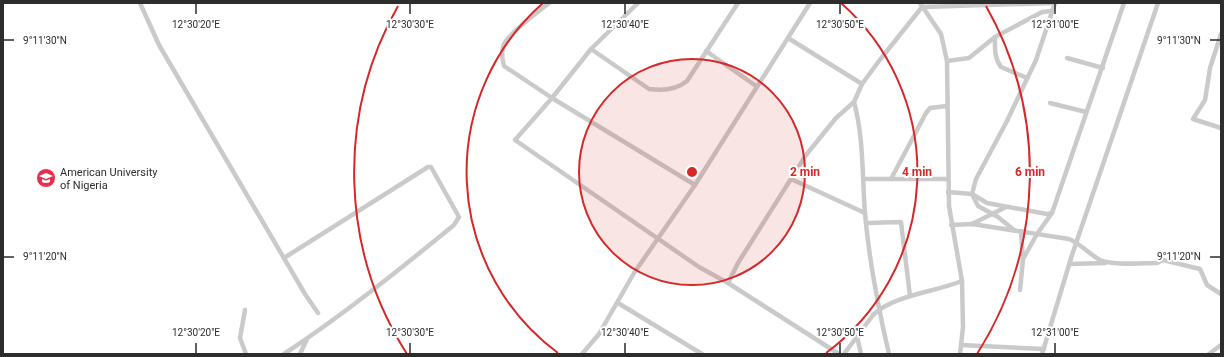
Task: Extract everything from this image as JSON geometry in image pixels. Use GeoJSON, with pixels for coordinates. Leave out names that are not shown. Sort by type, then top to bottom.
{"type":"FeatureCollection","features":[{"type":"Feature","properties":{"kind":"street"},"geometry":{"type":"LineString","coordinates":[[140,3],[159,45],[284,258],[318,312]]}},
{"type":"Feature","properties":{"kind":"street"},"geometry":{"type":"LineString","coordinates":[[549,3],[510,36],[504,44],[502,56],[504,66],[552,98],[695,184]]}},
{"type":"Feature","properties":{"kind":"street"},"geometry":{"type":"LineString","coordinates":[[638,3],[591,49],[552,98],[515,140],[699,267],[728,283],[839,354]]}},
{"type":"Feature","properties":{"kind":"street"},"geometry":{"type":"LineString","coordinates":[[591,49],[649,89],[661,90],[680,87],[687,81],[738,3]]}},
{"type":"Feature","properties":{"kind":"street"},"geometry":{"type":"LineString","coordinates":[[582,354],[599,334],[634,273],[695,184],[810,3]]}},
{"type":"Feature","properties":{"kind":"street"},"geometry":{"type":"LineString","coordinates":[[921,5],[1055,3],[1036,60],[1007,121],[976,179],[972,194],[978,206],[1016,231]]}},
{"type":"Feature","properties":{"kind":"street"},"geometry":{"type":"LineString","coordinates":[[1023,259],[1037,234],[1052,213],[1086,112],[1103,68],[1124,3]]}},
{"type":"Feature","properties":{"kind":"street"},"geometry":{"type":"LineString","coordinates":[[962,345],[1043,352],[1076,242],[1158,3]]}},
{"type":"Feature","properties":{"kind":"street"},"geometry":{"type":"LineString","coordinates":[[921,5],[941,34],[947,61],[948,192],[951,225],[962,281],[962,345],[960,354]]}},
{"type":"Feature","properties":{"kind":"street"},"geometry":{"type":"LineString","coordinates":[[728,283],[738,263],[806,156],[836,118],[854,102],[862,84],[921,5]]}},
{"type":"Feature","properties":{"kind":"street"},"geometry":{"type":"LineString","coordinates":[[947,61],[969,58],[994,37],[1042,12],[1052,11]]}},
{"type":"Feature","properties":{"kind":"street"},"geometry":{"type":"LineString","coordinates":[[1221,34],[1210,68],[1205,100],[1193,119],[1221,128]]}},
{"type":"Feature","properties":{"kind":"street"},"geometry":{"type":"LineString","coordinates":[[994,37],[995,56],[1001,67],[1027,78]]}},
{"type":"Feature","properties":{"kind":"street"},"geometry":{"type":"LineString","coordinates":[[788,38],[862,84]]}},
{"type":"Feature","properties":{"kind":"street"},"geometry":{"type":"LineString","coordinates":[[706,51],[756,86]]}},
{"type":"Feature","properties":{"kind":"street"},"geometry":{"type":"LineString","coordinates":[[1067,58],[1103,68]]}},
{"type":"Feature","properties":{"kind":"street"},"geometry":{"type":"LineString","coordinates":[[854,102],[860,124],[865,213],[871,269],[889,354]]}},
{"type":"Feature","properties":{"kind":"street"},"geometry":{"type":"LineString","coordinates":[[1050,103],[1086,112]]}},
{"type":"Feature","properties":{"kind":"street"},"geometry":{"type":"LineString","coordinates":[[891,179],[926,113],[930,108],[947,106]]}},
{"type":"Feature","properties":{"kind":"street"},"geometry":{"type":"LineString","coordinates":[[284,258],[428,167],[432,167],[459,217],[454,225],[418,254],[307,340],[284,354]]}},
{"type":"Feature","properties":{"kind":"street"},"geometry":{"type":"LineString","coordinates":[[791,179],[865,213]]}},
{"type":"Feature","properties":{"kind":"street"},"geometry":{"type":"LineString","coordinates":[[864,179],[948,179]]}},
{"type":"Feature","properties":{"kind":"street"},"geometry":{"type":"LineString","coordinates":[[948,192],[972,194],[987,203],[1047,214],[1052,213]]}},
{"type":"Feature","properties":{"kind":"street"},"geometry":{"type":"LineString","coordinates":[[972,224],[1007,206]]}},
{"type":"Feature","properties":{"kind":"street"},"geometry":{"type":"LineString","coordinates":[[866,223],[901,222],[910,296]]}},
{"type":"Feature","properties":{"kind":"street"},"geometry":{"type":"LineString","coordinates":[[951,225],[972,224],[1069,239],[1076,242],[1090,254],[1102,261],[1110,263]]}},
{"type":"Feature","properties":{"kind":"street"},"geometry":{"type":"LineString","coordinates":[[1020,290],[1023,259],[1021,232]]}},
{"type":"Feature","properties":{"kind":"street"},"geometry":{"type":"LineString","coordinates":[[1069,264],[1156,263],[1163,260],[1200,269],[1208,285],[1221,294]]}},
{"type":"Feature","properties":{"kind":"street"},"geometry":{"type":"LineString","coordinates":[[844,354],[873,315],[879,310],[910,296],[962,281]]}},
{"type":"Feature","properties":{"kind":"street"},"geometry":{"type":"LineString","coordinates":[[618,303],[702,354]]}},
{"type":"Feature","properties":{"kind":"street"},"geometry":{"type":"LineString","coordinates":[[245,310],[240,338],[246,354]]}},
{"type":"Feature","properties":{"kind":"street"},"geometry":{"type":"LineString","coordinates":[[857,336],[861,354]]}},
{"type":"Feature","properties":{"kind":"street"},"geometry":{"type":"LineString","coordinates":[[300,354],[307,340]]}},
{"type":"Feature","properties":{"kind":"street"},"geometry":{"type":"LineString","coordinates":[[1209,354],[1221,345]]}},
{"type":"Feature","properties":{"kind":"place","name":"American University of Nigeria"},"geometry":{"type":"Point","coordinates":[46,178]}}]}
